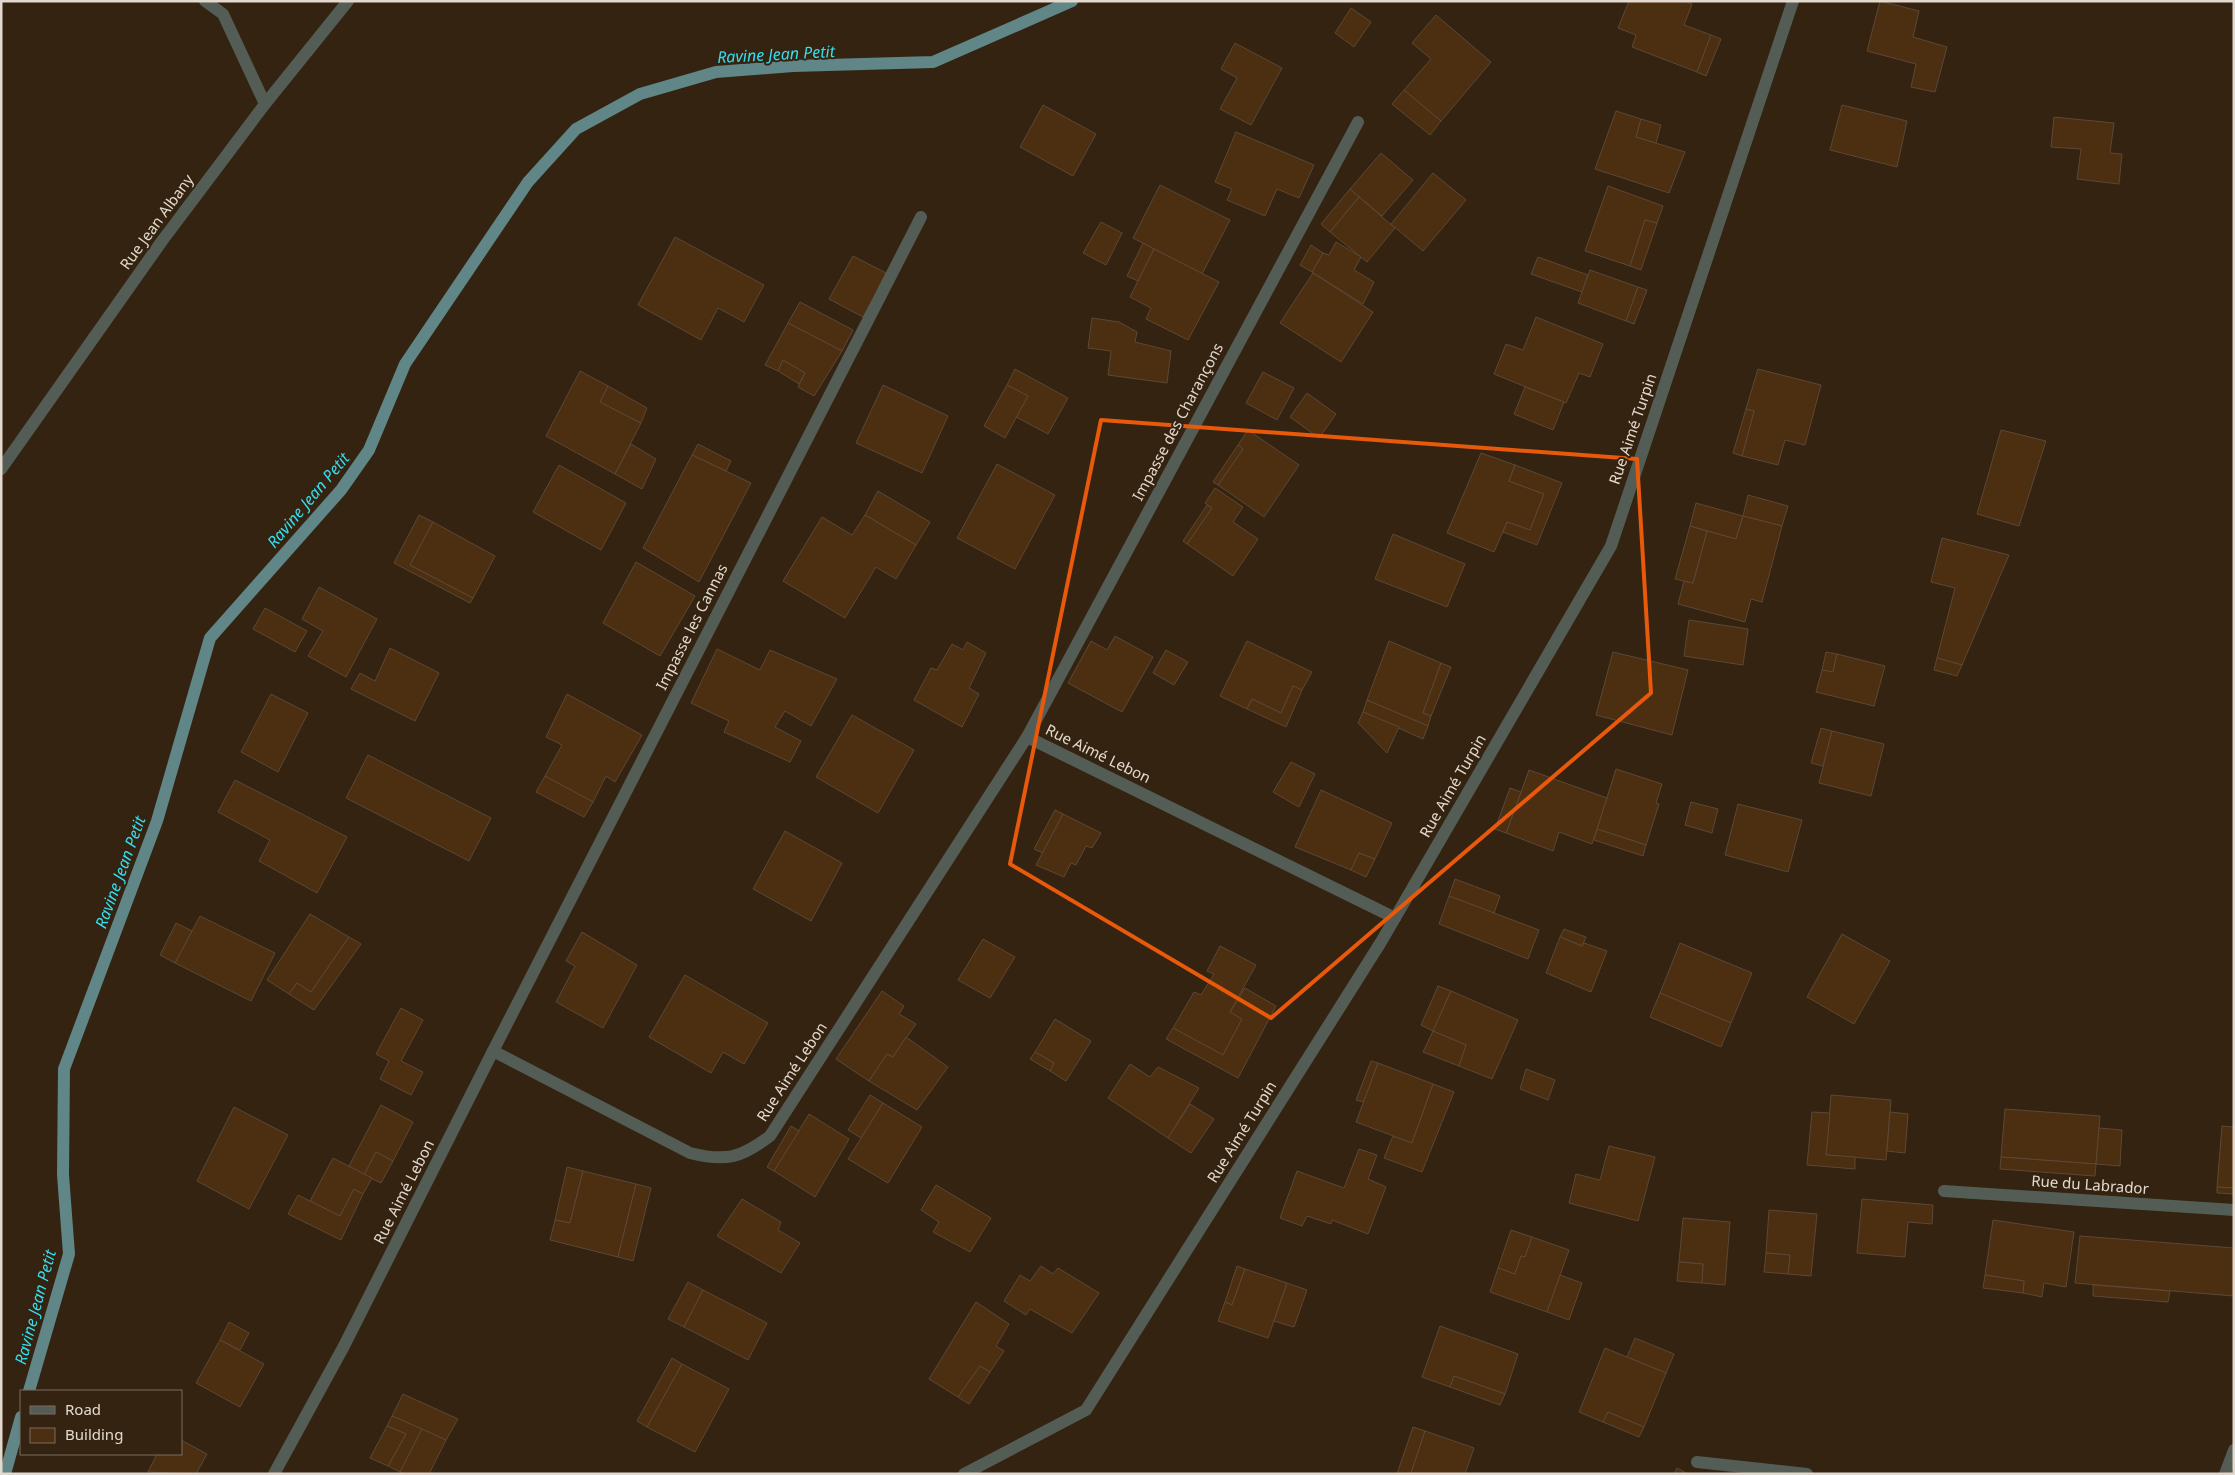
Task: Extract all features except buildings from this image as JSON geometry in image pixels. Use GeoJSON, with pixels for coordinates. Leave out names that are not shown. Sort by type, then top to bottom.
{"type":"FeatureCollection","features":[{"type":"Feature","properties":{"kind":"street"},"geometry":{"type":"LineString","coordinates":[[205,1],[223,14],[265,104]]}},
{"type":"Feature","properties":{"kind":"street","name":"Rue Jean Albany"},"geometry":{"type":"LineString","coordinates":[[1,469],[162,241],[265,104],[348,1]]}},
{"type":"Feature","properties":{"kind":"street","name":"Rue Aimé Turpin"},"geometry":{"type":"LineString","coordinates":[[964,1474],[1086,1410],[1396,918],[1611,546],[1793,1]]}},
{"type":"Feature","properties":{"kind":"street","name":"Impasse des Charançons"},"geometry":{"type":"LineString","coordinates":[[1027,737],[1358,122]]}},
{"type":"Feature","properties":{"kind":"street","name":"Impasse les Cannas"},"geometry":{"type":"LineString","coordinates":[[493,1051],[921,217]]}},
{"type":"Feature","properties":{"kind":"street","name":"Rue Aimé Lebon"},"geometry":{"type":"LineString","coordinates":[[274,1474],[344,1346],[493,1051],[690,1153],[712,1158],[729,1158],[751,1150],[770,1136],[1027,737],[1396,918]]}},
{"type":"Feature","properties":{"kind":"street","name":"Rue du Labrador"},"geometry":{"type":"LineString","coordinates":[[1944,1191],[2234,1210]]}},
{"type":"Feature","properties":{"kind":"street"},"geometry":{"type":"LineString","coordinates":[[2224,1474],[2234,1450]]}},
{"type":"Feature","properties":{"kind":"street"},"geometry":{"type":"LineString","coordinates":[[1696,1462],[1806,1474]]}},
{"type":"Feature","properties":{"kind":"highlighted area"},"geometry":{"type":"Polygon","coordinates":[[[1101,420],[1637,459],[1651,693],[1271,1018],[1010,864],[1101,420]]]}},
{"type":"Feature","properties":{"kind":"waterway","name":"Ravine Jean Petit"},"geometry":{"type":"LineString","coordinates":[[29,1390],[69,1254],[63,1175],[64,1069],[157,821],[210,638],[341,490],[369,450],[405,364],[528,182],[576,129],[640,94],[716,72],[793,66],[933,62],[1072,1]]}},
{"type":"Feature","properties":{"kind":"waterway","name":"Ravine Jean Petit"},"geometry":{"type":"LineString","coordinates":[[5,1474],[20,1421]]}}]}
